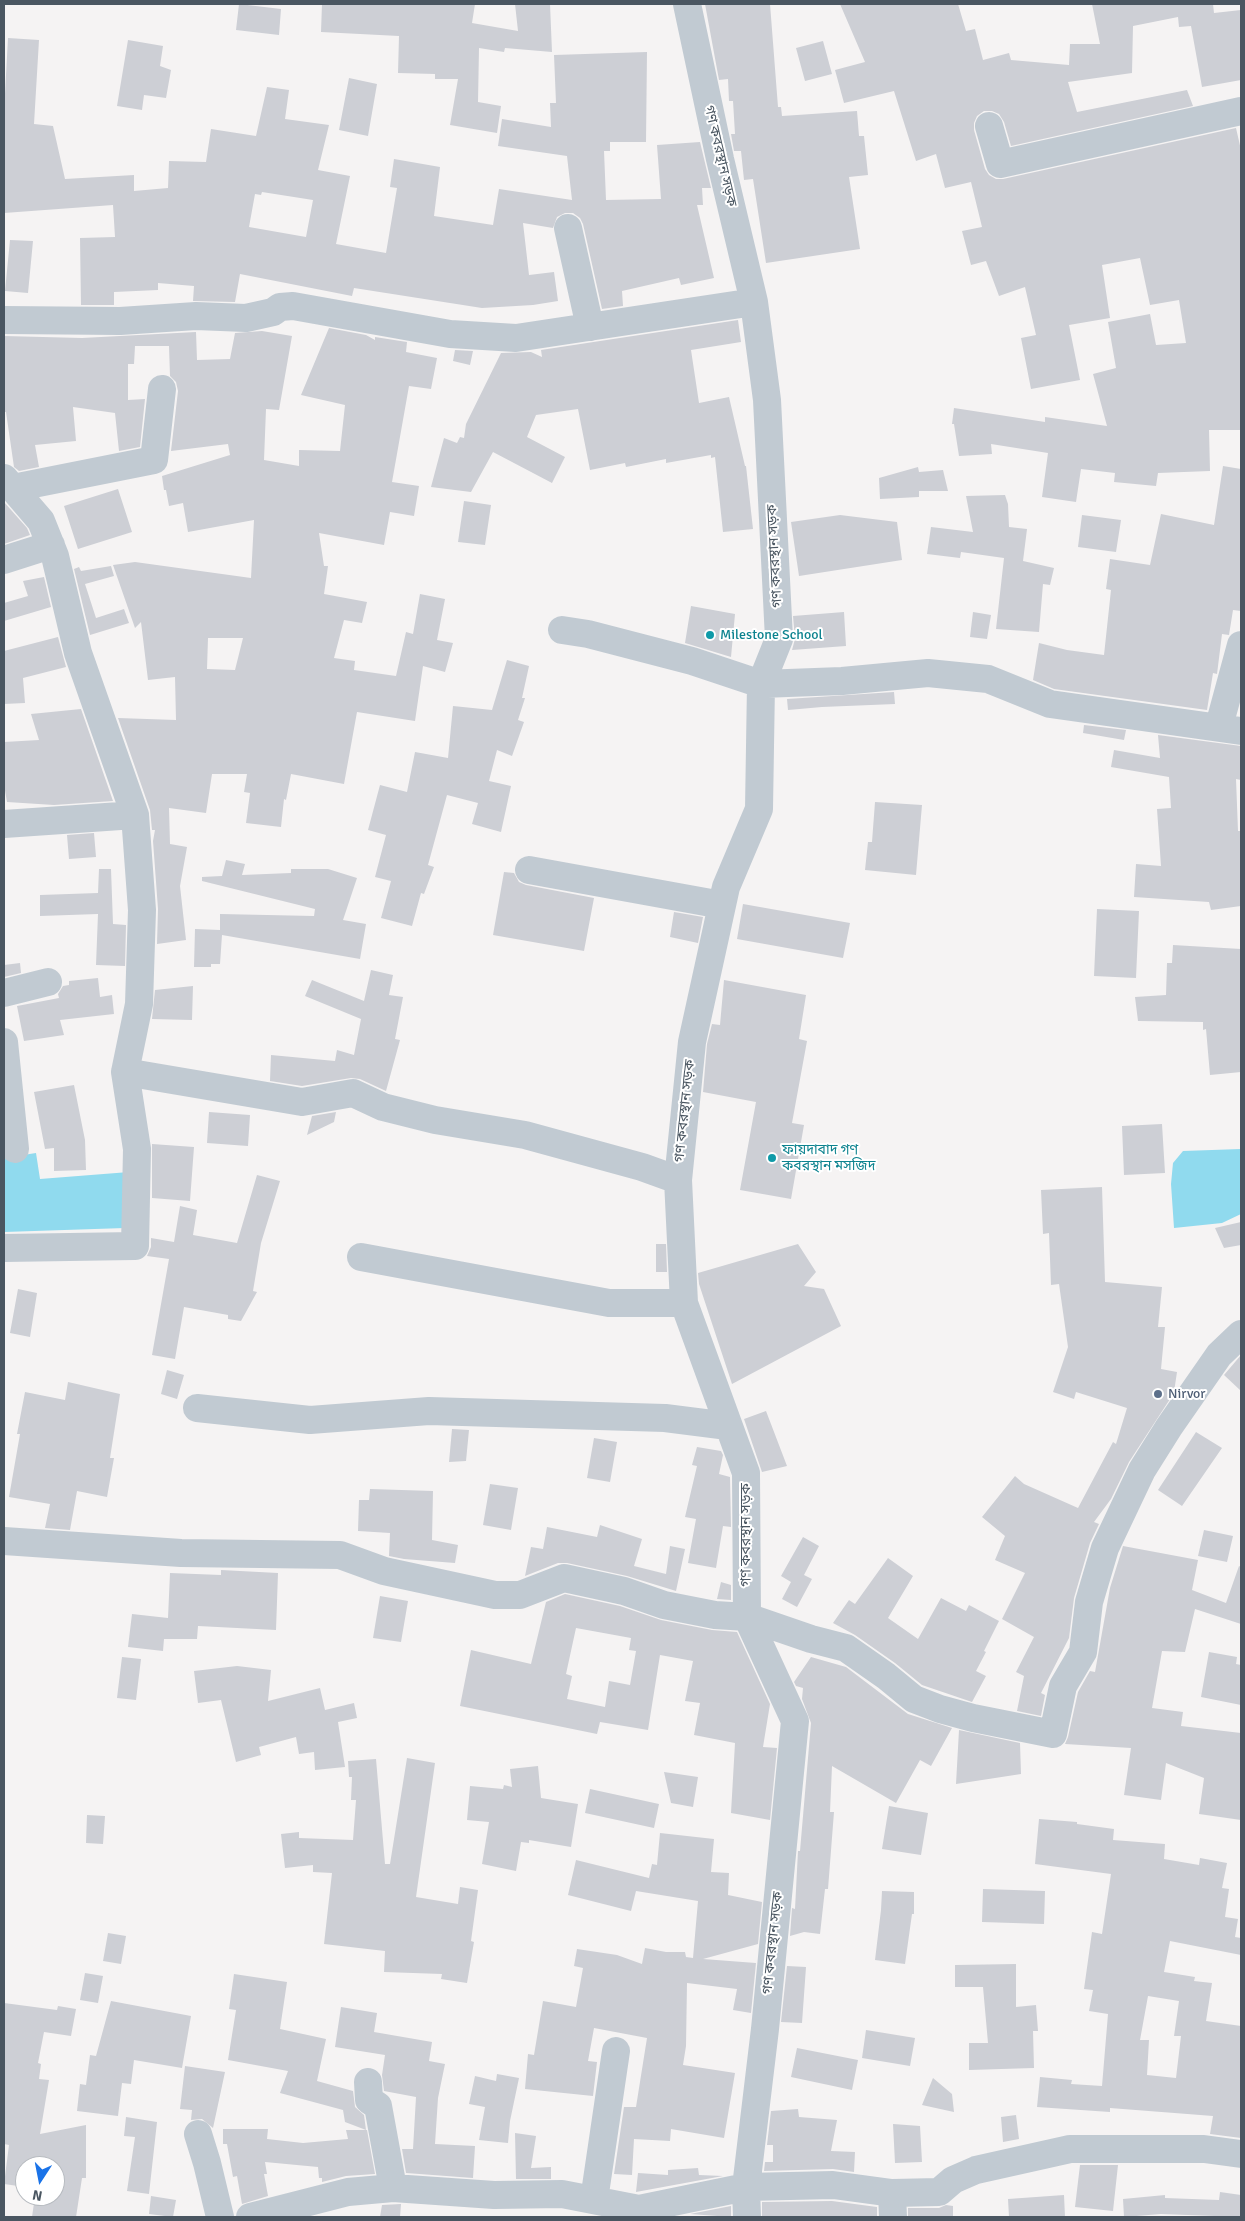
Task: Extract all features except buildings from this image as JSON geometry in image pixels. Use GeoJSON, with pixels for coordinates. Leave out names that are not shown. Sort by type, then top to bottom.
{"type":"FeatureCollection","features":[{"type":"Feature","properties":{"kind":"street","name":"গণ কবরস্থান সড়ক"},"geometry":{"type":"LineString","coordinates":[[687,4],[720,159],[754,302],[766,400],[779,639],[761,684],[759,809],[726,887],[692,1042],[678,1180],[684,1303],[746,1473],[747,1616],[795,1721],[765,2029],[746,2186],[747,2217]]}},
{"type":"Feature","properties":{"kind":"street"},"geometry":{"type":"LineString","coordinates":[[989,126],[1000,164],[1241,111]]}},
{"type":"Feature","properties":{"kind":"street"},"geometry":{"type":"LineString","coordinates":[[568,228],[590,327]]}},
{"type":"Feature","properties":{"kind":"street"},"geometry":{"type":"LineString","coordinates":[[4,320],[120,321],[196,316],[246,318],[273,312],[280,307],[293,306],[450,334],[516,338],[754,302]]}},
{"type":"Feature","properties":{"kind":"street"},"geometry":{"type":"LineString","coordinates":[[8,483],[154,460],[162,389]]}},
{"type":"Feature","properties":{"kind":"street"},"geometry":{"type":"LineString","coordinates":[[4,1248],[135,1246],[137,1149],[126,1072],[139,1004],[142,910],[135,815],[78,653],[55,556],[41,521],[8,483]]}},
{"type":"Feature","properties":{"kind":"street"},"geometry":{"type":"LineString","coordinates":[[4,560],[51,545]]}},
{"type":"Feature","properties":{"kind":"street"},"geometry":{"type":"LineString","coordinates":[[562,630],[588,634],[692,661],[761,684],[928,673],[988,678],[1050,704],[1230,729],[1241,645]]}},
{"type":"Feature","properties":{"kind":"street"},"geometry":{"type":"LineString","coordinates":[[4,824],[135,815]]}},
{"type":"Feature","properties":{"kind":"street"},"geometry":{"type":"LineString","coordinates":[[529,870],[722,905]]}},
{"type":"Feature","properties":{"kind":"street"},"geometry":{"type":"LineString","coordinates":[[4,993],[48,982]]}},
{"type":"Feature","properties":{"kind":"street"},"geometry":{"type":"LineString","coordinates":[[4,1042],[15,1149]]}},
{"type":"Feature","properties":{"kind":"street"},"geometry":{"type":"LineString","coordinates":[[126,1072],[302,1102],[353,1093],[382,1107],[435,1120],[525,1135],[642,1167],[678,1180]]}},
{"type":"Feature","properties":{"kind":"street"},"geometry":{"type":"LineString","coordinates":[[361,1257],[609,1303],[684,1303]]}},
{"type":"Feature","properties":{"kind":"street"},"geometry":{"type":"LineString","coordinates":[[4,1541],[181,1553],[340,1555],[384,1571],[495,1595],[520,1595],[564,1578],[624,1591],[664,1605],[715,1615],[747,1616],[811,1639],[846,1648],[886,1676],[914,1699],[940,1709],[973,1718],[1054,1734],[1063,1686],[1083,1652],[1089,1602],[1105,1548],[1142,1470],[1169,1427],[1219,1355],[1241,1334]]}},
{"type":"Feature","properties":{"kind":"street"},"geometry":{"type":"LineString","coordinates":[[197,1408],[310,1420],[429,1411],[665,1418],[728,1426]]}},
{"type":"Feature","properties":{"kind":"street"},"geometry":{"type":"LineString","coordinates":[[594,2200],[616,2051]]}},
{"type":"Feature","properties":{"kind":"street"},"geometry":{"type":"LineString","coordinates":[[368,2082],[369,2100],[378,2106],[393,2188]]}},
{"type":"Feature","properties":{"kind":"street"},"geometry":{"type":"LineString","coordinates":[[198,2134],[220,2217]]}},
{"type":"Feature","properties":{"kind":"street"},"geometry":{"type":"LineString","coordinates":[[250,2217],[348,2192],[393,2188],[494,2195],[562,2194],[639,2210],[746,2186],[834,2185],[893,2205],[939,2192],[953,2180],[976,2170],[1070,2149],[1204,2148],[1241,2154]]}},
{"type":"Feature","properties":{"kind":"water"},"geometry":{"type":"Polygon","coordinates":[[[1241,1149],[1241,1214],[1222,1223],[1174,1228],[1171,1184],[1173,1163],[1183,1151],[1241,1149]]]}},
{"type":"Feature","properties":{"kind":"water"},"geometry":{"type":"Polygon","coordinates":[[[36,1153],[40,1179],[129,1172],[125,1228],[4,1232],[4,1158],[36,1153]]]}},
{"type":"Feature","properties":{"kind":"place","name":"Milestone School"},"geometry":{"type":"Point","coordinates":[710,635]}},
{"type":"Feature","properties":{"kind":"place","name":"ফায়দাবাদ গণ কবরস্থান মসজিদ"},"geometry":{"type":"Point","coordinates":[772,1158]}},
{"type":"Feature","properties":{"kind":"place","name":"Nirvor"},"geometry":{"type":"Point","coordinates":[1158,1394]}}]}
